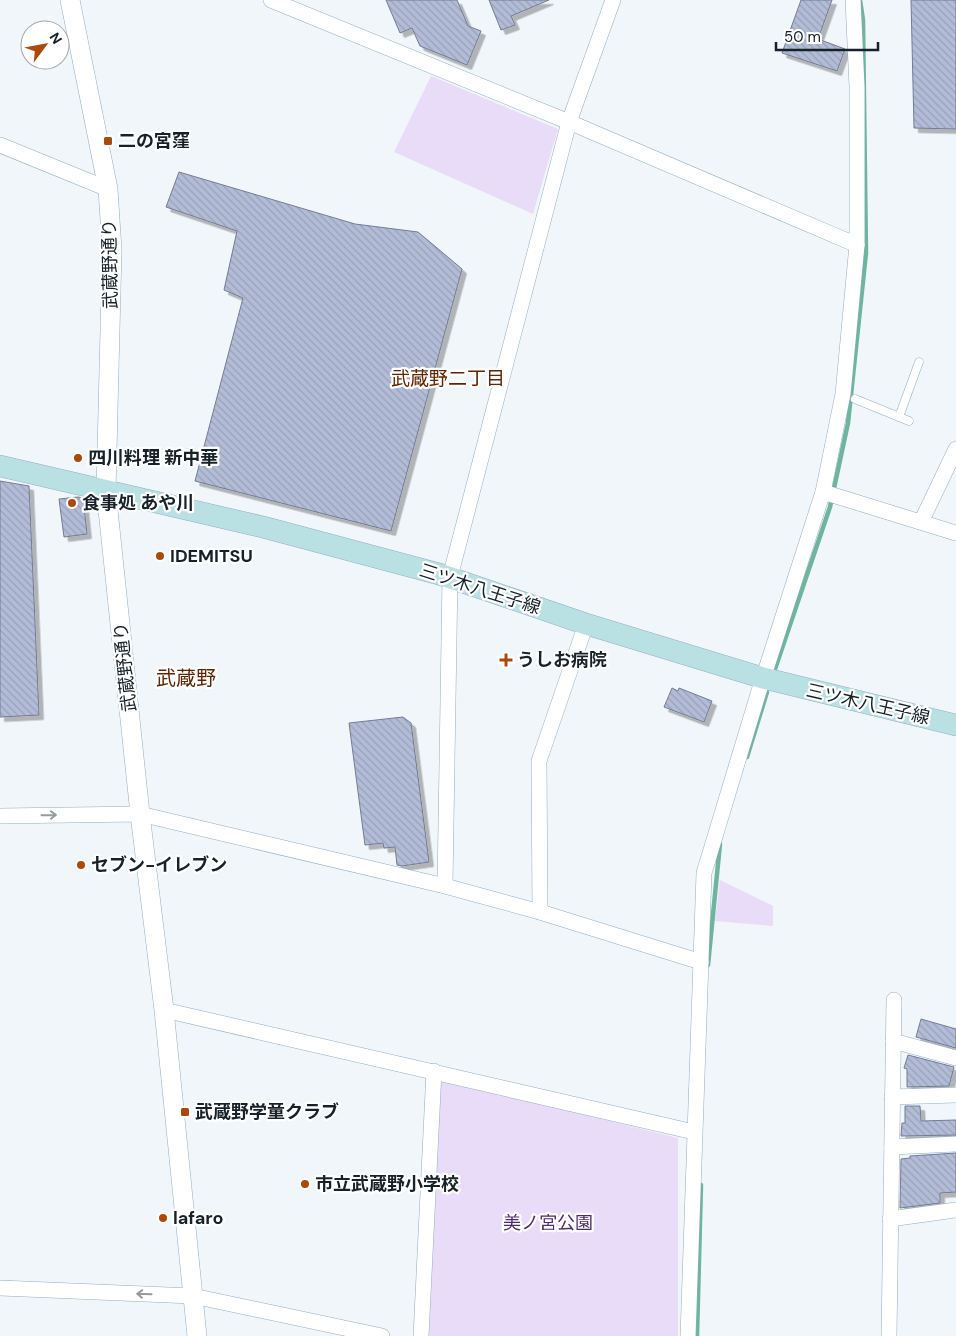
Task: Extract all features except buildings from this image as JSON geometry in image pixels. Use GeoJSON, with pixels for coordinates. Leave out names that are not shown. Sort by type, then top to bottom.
{"type":"FeatureCollection","features":[{"type":"Feature","properties":{"kind":"main road","name":"三ツ木八王子線"},"geometry":{"type":"LineString","coordinates":[[0,466],[263,527],[450,577],[586,624],[763,678],[956,725]]}},
{"type":"Feature","properties":{"kind":"street","name":"武蔵野通り"},"geometry":{"type":"LineString","coordinates":[[70,0],[108,189],[112,250],[106,490],[140,814],[164,1010],[197,1336]]}},
{"type":"Feature","properties":{"kind":"street"},"geometry":{"type":"LineString","coordinates":[[270,0],[569,122],[857,245]]}},
{"type":"Feature","properties":{"kind":"street"},"geometry":{"type":"LineString","coordinates":[[444,886],[450,577],[569,122],[613,0]]}},
{"type":"Feature","properties":{"kind":"street"},"geometry":{"type":"LineString","coordinates":[[688,1336],[704,873],[763,678],[829,494],[849,396],[857,245],[857,87],[853,0]]}},
{"type":"Feature","properties":{"kind":"street"},"geometry":{"type":"LineString","coordinates":[[0,145],[108,189]]}},
{"type":"Feature","properties":{"kind":"street"},"geometry":{"type":"LineString","coordinates":[[921,522],[956,449]]}},
{"type":"Feature","properties":{"kind":"street"},"geometry":{"type":"LineString","coordinates":[[829,494],[956,533]]}},
{"type":"Feature","properties":{"kind":"street"},"geometry":{"type":"LineString","coordinates":[[540,912],[539,761],[586,624]]}},
{"type":"Feature","properties":{"kind":"street"},"geometry":{"type":"LineString","coordinates":[[0,816],[140,814],[444,886],[540,912],[701,962]]}},
{"type":"Feature","properties":{"kind":"street"},"geometry":{"type":"LineString","coordinates":[[889,1336],[894,1000]]}},
{"type":"Feature","properties":{"kind":"street"},"geometry":{"type":"LineString","coordinates":[[164,1010],[694,1132]]}},
{"type":"Feature","properties":{"kind":"street"},"geometry":{"type":"LineString","coordinates":[[893,1041],[956,1058]]}},
{"type":"Feature","properties":{"kind":"street"},"geometry":{"type":"LineString","coordinates":[[421,1336],[434,1071]]}},
{"type":"Feature","properties":{"kind":"street"},"geometry":{"type":"LineString","coordinates":[[892,1097],[956,1095]]}},
{"type":"Feature","properties":{"kind":"street"},"geometry":{"type":"LineString","coordinates":[[892,1147],[956,1144]]}},
{"type":"Feature","properties":{"kind":"street"},"geometry":{"type":"LineString","coordinates":[[890,1219],[956,1210]]}},
{"type":"Feature","properties":{"kind":"street"},"geometry":{"type":"LineString","coordinates":[[0,1288],[193,1296],[382,1336]]}},
{"type":"Feature","properties":{"kind":"lane"},"geometry":{"type":"LineString","coordinates":[[899,417],[919,362]]}},
{"type":"Feature","properties":{"kind":"lane"},"geometry":{"type":"LineString","coordinates":[[849,396],[909,421]]}},
{"type":"Feature","properties":{"kind":"green space"},"geometry":{"type":"Polygon","coordinates":[[[431,76],[558,129],[533,214],[394,152],[431,76]]]}},
{"type":"Feature","properties":{"kind":"green space"},"geometry":{"type":"Polygon","coordinates":[[[720,880],[773,906],[773,926],[715,921],[720,880]]]}},
{"type":"Feature","properties":{"kind":"green space","name":"美ノ宮公園"},"geometry":{"type":"Polygon","coordinates":[[[441,1079],[678,1138],[678,1336],[427,1336],[441,1079]]]}},
{"type":"Feature","properties":{"kind":"waterway"},"geometry":{"type":"LineString","coordinates":[[775,669],[830,507],[848,423],[866,253],[863,20],[860,0]]}},
{"type":"Feature","properties":{"kind":"waterway"},"geometry":{"type":"LineString","coordinates":[[747,757],[767,692]]}},
{"type":"Feature","properties":{"kind":"waterway"},"geometry":{"type":"LineString","coordinates":[[708,965],[720,844]]}},
{"type":"Feature","properties":{"kind":"waterway"},"geometry":{"type":"LineString","coordinates":[[697,1336],[701,1185]]}},
{"type":"Feature","properties":{"kind":"place","name":"二の宮窪"},"geometry":{"type":"Point","coordinates":[108,141]}},
{"type":"Feature","properties":{"kind":"place","name":"四川料理 新中華"},"geometry":{"type":"Point","coordinates":[78,458]}},
{"type":"Feature","properties":{"kind":"place","name":"食事処 あや川"},"geometry":{"type":"Point","coordinates":[72,503]}},
{"type":"Feature","properties":{"kind":"place","name":"IDEMITSU"},"geometry":{"type":"Point","coordinates":[160,556]}},
{"type":"Feature","properties":{"kind":"place","name":"うしお病院"},"geometry":{"type":"Point","coordinates":[506,660]}},
{"type":"Feature","properties":{"kind":"place","name":"セブン-イレブン"},"geometry":{"type":"Point","coordinates":[81,865]}},
{"type":"Feature","properties":{"kind":"place","name":"武蔵野学童クラブ"},"geometry":{"type":"Point","coordinates":[185,1112]}},
{"type":"Feature","properties":{"kind":"place","name":"市立武蔵野小学校"},"geometry":{"type":"Point","coordinates":[305,1184]}},
{"type":"Feature","properties":{"kind":"place","name":"lafaro"},"geometry":{"type":"Point","coordinates":[163,1218]}},
{"type":"Feature","properties":{"kind":"district","name":"武蔵野二丁目"},"geometry":{"type":"Point","coordinates":[448,378]}},
{"type":"Feature","properties":{"kind":"district","name":"武蔵野"},"geometry":{"type":"Point","coordinates":[186,678]}}]}
